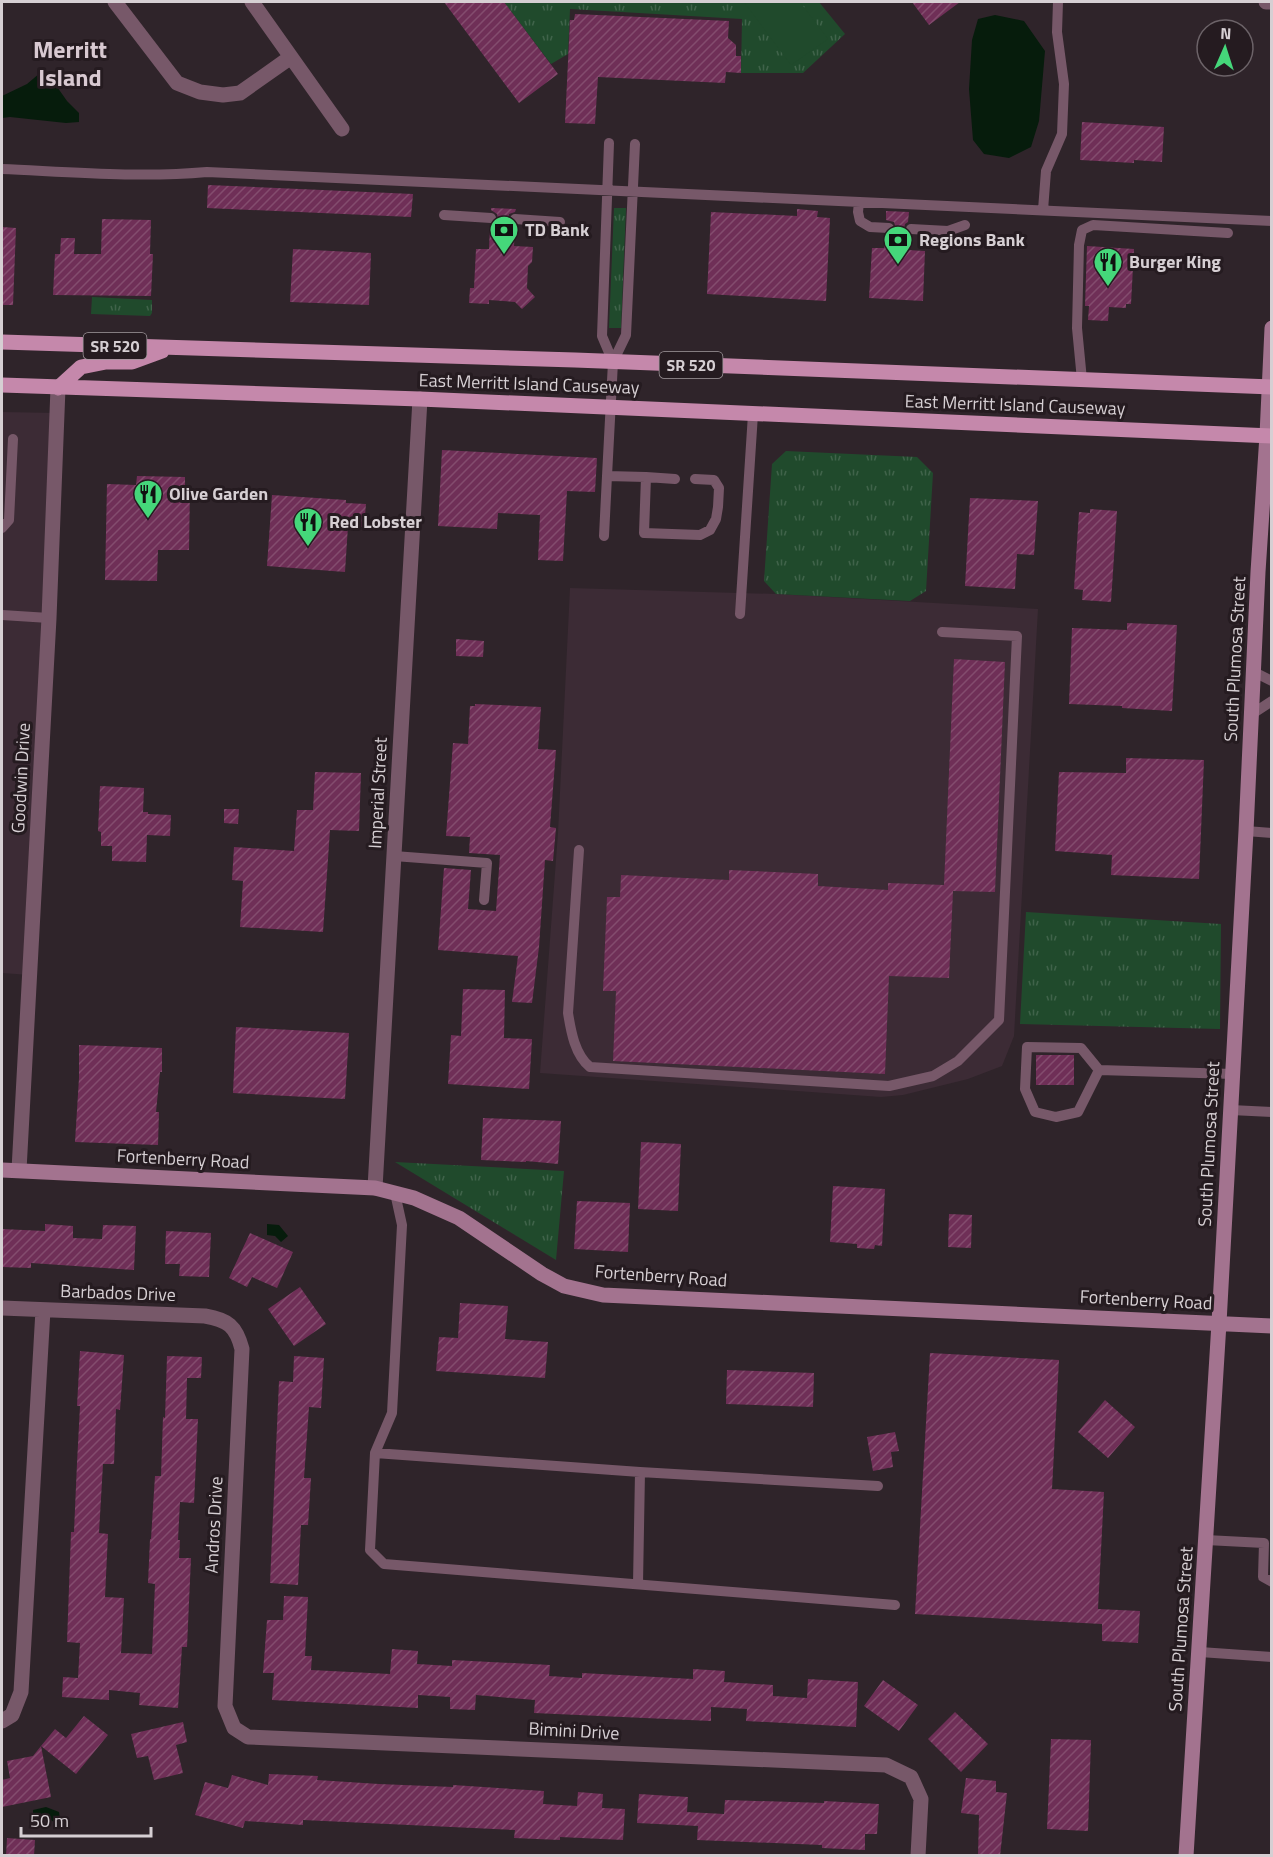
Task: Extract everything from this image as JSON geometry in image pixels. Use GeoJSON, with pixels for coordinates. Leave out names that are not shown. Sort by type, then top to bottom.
{"type":"FeatureCollection","features":[{"type":"Feature","properties":{"kind":"main road","name":"East Merritt Island Causeway"},"geometry":{"type":"LineString","coordinates":[[2,342],[1270,387]]}},
{"type":"Feature","properties":{"kind":"main road"},"geometry":{"type":"LineString","coordinates":[[58,387],[81,367],[106,362],[132,362],[171,348]]}},
{"type":"Feature","properties":{"kind":"main road","name":"East Merritt Island Causeway"},"geometry":{"type":"LineString","coordinates":[[2,385],[420,399],[1269,435]]}},
{"type":"Feature","properties":{"kind":"street"},"geometry":{"type":"LineString","coordinates":[[115,2],[177,83],[200,92],[223,95],[240,93],[291,57]]}},
{"type":"Feature","properties":{"kind":"street"},"geometry":{"type":"LineString","coordinates":[[252,2],[342,129]]}},
{"type":"Feature","properties":{"kind":"street"},"geometry":{"type":"LineString","coordinates":[[1266,2],[1272,2]]}},
{"type":"Feature","properties":{"kind":"street","name":"South Plumosa Street"},"geometry":{"type":"LineString","coordinates":[[1186,1856],[1231,1110],[1258,572],[1269,435],[1272,328]]}},
{"type":"Feature","properties":{"kind":"street","name":"Goodwin Drive"},"geometry":{"type":"LineString","coordinates":[[19,1170],[49,618],[58,387]]}},
{"type":"Feature","properties":{"kind":"street","name":"Imperial Street"},"geometry":{"type":"LineString","coordinates":[[375,1188],[420,399]]}},
{"type":"Feature","properties":{"kind":"street","name":"Fortenberry Road"},"geometry":{"type":"LineString","coordinates":[[2,1170],[375,1188],[414,1198],[459,1218],[542,1274],[564,1286],[603,1295],[1272,1326]]}},
{"type":"Feature","properties":{"kind":"street","name":"Barbados Drive"},"geometry":{"type":"LineString","coordinates":[[2,1308],[205,1316],[231,1325]]}},
{"type":"Feature","properties":{"kind":"street"},"geometry":{"type":"LineString","coordinates":[[7,1718],[21,1692],[43,1310]]}},
{"type":"Feature","properties":{"kind":"street","name":"Andros Drive"},"geometry":{"type":"LineString","coordinates":[[231,1325],[239,1336],[242,1349],[225,1706],[234,1728]]}},
{"type":"Feature","properties":{"kind":"street","name":"Bimini Drive"},"geometry":{"type":"LineString","coordinates":[[234,1728],[248,1737],[886,1765],[911,1777],[921,1799],[918,1856]]}},
{"type":"Feature","properties":{"kind":"lane"},"geometry":{"type":"LineString","coordinates":[[1043,210],[1046,171],[1062,134],[1064,84],[1057,32],[1058,2]]}},
{"type":"Feature","properties":{"kind":"lane"},"geometry":{"type":"LineString","coordinates":[[609,143],[602,336],[613,362]]}},
{"type":"Feature","properties":{"kind":"lane"},"geometry":{"type":"LineString","coordinates":[[604,536],[613,362],[626,335],[635,144]]}},
{"type":"Feature","properties":{"kind":"lane"},"geometry":{"type":"LineString","coordinates":[[2,169],[111,174],[207,172],[421,180],[608,191],[1272,221]]}},
{"type":"Feature","properties":{"kind":"lane"},"geometry":{"type":"LineString","coordinates":[[859,202],[860,221],[870,227],[889,228]]}},
{"type":"Feature","properties":{"kind":"lane"},"geometry":{"type":"LineString","coordinates":[[444,215],[491,218]]}},
{"type":"Feature","properties":{"kind":"lane"},"geometry":{"type":"LineString","coordinates":[[515,219],[560,222]]}},
{"type":"Feature","properties":{"kind":"lane"},"geometry":{"type":"LineString","coordinates":[[911,229],[948,231],[965,225]]}},
{"type":"Feature","properties":{"kind":"lane"},"geometry":{"type":"LineString","coordinates":[[1082,380],[1077,328],[1078,245],[1082,230],[1093,225],[1228,233]]}},
{"type":"Feature","properties":{"kind":"lane"},"geometry":{"type":"LineString","coordinates":[[740,615],[753,414]]}},
{"type":"Feature","properties":{"kind":"lane"},"geometry":{"type":"LineString","coordinates":[[2,528],[9,520],[13,439]]}},
{"type":"Feature","properties":{"kind":"lane"},"geometry":{"type":"LineString","coordinates":[[607,476],[675,479]]}},
{"type":"Feature","properties":{"kind":"lane"},"geometry":{"type":"LineString","coordinates":[[646,477],[644,533],[700,535],[710,530],[716,519],[719,488],[714,480],[695,479]]}},
{"type":"Feature","properties":{"kind":"lane"},"geometry":{"type":"LineString","coordinates":[[2,615],[49,618]]}},
{"type":"Feature","properties":{"kind":"lane"},"geometry":{"type":"LineString","coordinates":[[579,850],[568,1013],[571,1032],[578,1051],[590,1067],[888,1086],[933,1076],[958,1061],[999,1020],[1017,636],[942,632]]}},
{"type":"Feature","properties":{"kind":"lane"},"geometry":{"type":"LineString","coordinates":[[1254,672],[1272,681]]}},
{"type":"Feature","properties":{"kind":"lane"},"geometry":{"type":"LineString","coordinates":[[1252,714],[1272,701]]}},
{"type":"Feature","properties":{"kind":"lane"},"geometry":{"type":"LineString","coordinates":[[1246,831],[1272,833]]}},
{"type":"Feature","properties":{"kind":"lane"},"geometry":{"type":"LineString","coordinates":[[394,856],[487,863],[484,900]]}},
{"type":"Feature","properties":{"kind":"lane"},"geometry":{"type":"LineString","coordinates":[[1099,1070],[1078,1112],[1056,1117],[1035,1112],[1025,1089],[1027,1047],[1081,1048],[1099,1070],[1233,1074]]}},
{"type":"Feature","properties":{"kind":"lane"},"geometry":{"type":"LineString","coordinates":[[1231,1110],[1272,1112]]}},
{"type":"Feature","properties":{"kind":"lane"},"geometry":{"type":"LineString","coordinates":[[395,1193],[402,1225],[392,1413],[375,1452],[370,1550],[384,1564],[895,1605]]}},
{"type":"Feature","properties":{"kind":"lane"},"geometry":{"type":"LineString","coordinates":[[375,1452],[640,1472],[878,1486]]}},
{"type":"Feature","properties":{"kind":"lane"},"geometry":{"type":"LineString","coordinates":[[638,1584],[640,1472]]}},
{"type":"Feature","properties":{"kind":"lane"},"geometry":{"type":"LineString","coordinates":[[1206,1540],[1264,1543],[1263,1577],[1272,1582]]}},
{"type":"Feature","properties":{"kind":"lane"},"geometry":{"type":"LineString","coordinates":[[1200,1652],[1272,1657]]}},
{"type":"Feature","properties":{"kind":"shaded area"},"geometry":{"type":"Polygon","coordinates":[[[995,15],[1024,21],[1045,51],[1039,121],[1031,147],[1009,158],[984,154],[973,140],[969,89],[972,40],[978,19],[995,15]]]}},
{"type":"Feature","properties":{"kind":"shaded area"},"geometry":{"type":"Polygon","coordinates":[[[40,73],[48,74],[67,101],[79,113],[79,122],[2,118],[2,96],[27,84],[40,73]]]}},
{"type":"Feature","properties":{"kind":"shaded area"},"geometry":{"type":"Polygon","coordinates":[[[2,412],[57,413],[30,975],[2,973],[2,412]]]}},
{"type":"Feature","properties":{"kind":"shaded area"},"geometry":{"type":"Polygon","coordinates":[[[570,588],[776,594],[1038,609],[1014,1036],[1002,1066],[968,1079],[903,1095],[881,1097],[540,1073],[558,833],[570,588]]]}},
{"type":"Feature","properties":{"kind":"shaded area"},"geometry":{"type":"Polygon","coordinates":[[[267,1224],[279,1225],[288,1236],[281,1242],[275,1236],[267,1235],[267,1224]]]}},
{"type":"Feature","properties":{"kind":"shaded area"},"geometry":{"type":"Polygon","coordinates":[[[46,1807],[59,1812],[60,1819],[54,1822],[46,1817],[33,1818],[33,1810],[46,1807]]]}},
{"type":"Feature","properties":{"kind":"green space"},"geometry":{"type":"Polygon","coordinates":[[[504,2],[819,2],[845,34],[803,73],[741,73],[742,19],[570,9],[568,54],[551,64],[504,2]]]}},
{"type":"Feature","properties":{"kind":"green space"},"geometry":{"type":"Polygon","coordinates":[[[744,2],[800,2],[828,39],[791,65],[744,2]]]}},
{"type":"Feature","properties":{"kind":"green space"},"geometry":{"type":"Polygon","coordinates":[[[614,208],[626,208],[621,328],[609,328],[614,208]]]}},
{"type":"Feature","properties":{"kind":"green space"},"geometry":{"type":"Polygon","coordinates":[[[92,297],[152,300],[152,313],[150,316],[91,314],[92,297]]]}},
{"type":"Feature","properties":{"kind":"green space"},"geometry":{"type":"Polygon","coordinates":[[[786,451],[917,457],[933,473],[926,591],[910,601],[776,594],[764,581],[772,464],[786,451]]]}},
{"type":"Feature","properties":{"kind":"green space"},"geometry":{"type":"Polygon","coordinates":[[[1026,912],[1221,924],[1220,1029],[1020,1024],[1026,912]]]}},
{"type":"Feature","properties":{"kind":"green space"},"geometry":{"type":"Polygon","coordinates":[[[395,1162],[564,1171],[556,1260],[395,1162]]]}},
{"type":"Feature","properties":{"kind":"building"},"geometry":{"type":"Polygon","coordinates":[[[444,2],[504,2],[558,74],[519,103],[444,2]]]}},
{"type":"Feature","properties":{"kind":"building"},"geometry":{"type":"Polygon","coordinates":[[[912,2],[960,2],[929,25],[912,2]]]}},
{"type":"Feature","properties":{"kind":"building"},"geometry":{"type":"Polygon","coordinates":[[[575,14],[729,21],[728,38],[736,45],[736,56],[741,56],[741,73],[726,72],[725,83],[598,77],[595,124],[565,123],[570,20],[574,20],[575,14]]]}},
{"type":"Feature","properties":{"kind":"building"},"geometry":{"type":"Polygon","coordinates":[[[1082,122],[1164,127],[1162,162],[1080,160],[1082,122]]]}},
{"type":"Feature","properties":{"kind":"building"},"geometry":{"type":"Polygon","coordinates":[[[208,185],[413,194],[411,217],[207,208],[208,185]]]}},
{"type":"Feature","properties":{"kind":"building","name":"TD Bank"},"geometry":{"type":"Polygon","coordinates":[[[491,208],[516,209],[515,212],[509,214],[508,219],[510,225],[515,226],[514,246],[533,247],[532,262],[528,266],[527,288],[535,297],[522,309],[515,302],[489,300],[489,304],[469,303],[470,288],[474,288],[476,249],[489,249],[490,225],[495,224],[498,219],[497,214],[491,208]]]}},
{"type":"Feature","properties":{"kind":"building"},"geometry":{"type":"Polygon","coordinates":[[[797,209],[818,211],[817,217],[830,218],[826,301],[707,294],[711,212],[797,216],[797,209]]]}},
{"type":"Feature","properties":{"kind":"building","name":"Regions Bank"},"geometry":{"type":"Polygon","coordinates":[[[886,211],[909,212],[908,222],[904,229],[908,236],[908,250],[925,251],[923,301],[869,298],[872,248],[884,248],[885,235],[893,234],[896,229],[894,222],[886,220],[886,211]]]}},
{"type":"Feature","properties":{"kind":"building"},"geometry":{"type":"Polygon","coordinates":[[[102,219],[151,220],[150,254],[153,254],[151,296],[53,295],[55,254],[60,254],[61,238],[75,238],[74,254],[101,254],[102,219]]]}},
{"type":"Feature","properties":{"kind":"building"},"geometry":{"type":"Polygon","coordinates":[[[2,227],[16,228],[13,305],[2,305],[2,227]]]}},
{"type":"Feature","properties":{"kind":"building","name":"Burger King"},"geometry":{"type":"Polygon","coordinates":[[[1087,246],[1134,249],[1131,304],[1126,304],[1126,308],[1109,307],[1108,321],[1088,320],[1089,306],[1085,306],[1087,246]]]}},
{"type":"Feature","properties":{"kind":"building"},"geometry":{"type":"Polygon","coordinates":[[[293,249],[371,253],[369,305],[290,302],[293,249]]]}},
{"type":"Feature","properties":{"kind":"building"},"geometry":{"type":"Polygon","coordinates":[[[442,450],[597,458],[595,492],[567,491],[563,561],[538,560],[540,515],[498,513],[497,529],[438,526],[442,450]]]}},
{"type":"Feature","properties":{"kind":"building","name":"Olive Garden"},"geometry":{"type":"Polygon","coordinates":[[[137,476],[185,477],[185,489],[190,489],[189,550],[158,550],[157,581],[105,580],[107,484],[136,485],[137,476]]]}},
{"type":"Feature","properties":{"kind":"building","name":"Red Lobster"},"geometry":{"type":"Polygon","coordinates":[[[272,495],[346,500],[346,503],[366,504],[364,527],[348,526],[345,572],[267,566],[272,495]]]}},
{"type":"Feature","properties":{"kind":"building"},"geometry":{"type":"Polygon","coordinates":[[[970,498],[1038,501],[1034,555],[1017,554],[1015,589],[965,586],[970,498]]]}},
{"type":"Feature","properties":{"kind":"building"},"geometry":{"type":"Polygon","coordinates":[[[1090,509],[1117,511],[1111,602],[1082,600],[1083,590],[1074,589],[1079,512],[1090,513],[1090,509]]]}},
{"type":"Feature","properties":{"kind":"building"},"geometry":{"type":"Polygon","coordinates":[[[1127,623],[1177,625],[1172,711],[1069,704],[1072,628],[1127,630],[1127,623]]]}},
{"type":"Feature","properties":{"kind":"building"},"geometry":{"type":"Polygon","coordinates":[[[456,639],[484,641],[483,657],[456,656],[456,639]]]}},
{"type":"Feature","properties":{"kind":"building"},"geometry":{"type":"Polygon","coordinates":[[[954,659],[1005,662],[995,892],[953,891],[949,978],[889,976],[885,1074],[613,1061],[616,991],[603,991],[607,897],[620,897],[621,875],[729,880],[729,870],[818,874],[818,886],[888,890],[888,883],[944,885],[954,659]]]}},
{"type":"Feature","properties":{"kind":"building"},"geometry":{"type":"Polygon","coordinates":[[[475,704],[541,707],[538,749],[556,750],[550,827],[556,828],[553,861],[545,860],[539,947],[532,1003],[512,1002],[518,956],[438,950],[444,868],[471,870],[468,909],[496,911],[500,855],[469,853],[470,837],[446,836],[453,743],[468,744],[470,706],[475,706],[475,704]]]}},
{"type":"Feature","properties":{"kind":"building"},"geometry":{"type":"Polygon","coordinates":[[[1126,758],[1204,760],[1199,879],[1111,875],[1112,855],[1055,851],[1059,772],[1126,773],[1126,758]]]}},
{"type":"Feature","properties":{"kind":"building"},"geometry":{"type":"Polygon","coordinates":[[[315,772],[361,773],[359,831],[330,830],[323,932],[240,927],[243,881],[232,880],[234,847],[294,851],[297,810],[313,810],[315,772]]]}},
{"type":"Feature","properties":{"kind":"building"},"geometry":{"type":"Polygon","coordinates":[[[100,786],[144,788],[143,812],[171,815],[170,836],[147,835],[146,862],[112,861],[112,846],[101,846],[101,832],[98,831],[100,786]]]}},
{"type":"Feature","properties":{"kind":"building"},"geometry":{"type":"Polygon","coordinates":[[[224,809],[239,809],[238,824],[224,823],[224,809]]]}},
{"type":"Feature","properties":{"kind":"building"},"geometry":{"type":"Polygon","coordinates":[[[463,989],[505,990],[504,1038],[532,1039],[529,1089],[448,1084],[451,1035],[461,1036],[463,989]]]}},
{"type":"Feature","properties":{"kind":"building"},"geometry":{"type":"Polygon","coordinates":[[[236,1027],[349,1033],[345,1099],[233,1093],[236,1027]]]}},
{"type":"Feature","properties":{"kind":"building"},"geometry":{"type":"Polygon","coordinates":[[[79,1045],[162,1048],[162,1072],[160,1072],[156,1112],[159,1112],[158,1145],[75,1142],[79,1045]]]}},
{"type":"Feature","properties":{"kind":"building"},"geometry":{"type":"Polygon","coordinates":[[[1036,1055],[1074,1055],[1074,1085],[1036,1085],[1036,1055]]]}},
{"type":"Feature","properties":{"kind":"building"},"geometry":{"type":"Polygon","coordinates":[[[483,1118],[561,1121],[558,1164],[481,1160],[483,1118]]]}},
{"type":"Feature","properties":{"kind":"building"},"geometry":{"type":"Polygon","coordinates":[[[641,1142],[681,1144],[678,1211],[638,1209],[641,1142]]]}},
{"type":"Feature","properties":{"kind":"building"},"geometry":{"type":"Polygon","coordinates":[[[833,1186],[885,1189],[882,1246],[875,1245],[874,1249],[857,1248],[857,1244],[830,1242],[833,1186]]]}},
{"type":"Feature","properties":{"kind":"building"},"geometry":{"type":"Polygon","coordinates":[[[577,1201],[630,1203],[628,1252],[574,1249],[577,1201]]]}},
{"type":"Feature","properties":{"kind":"building"},"geometry":{"type":"Polygon","coordinates":[[[949,1214],[972,1215],[971,1248],[948,1247],[949,1214]]]}},
{"type":"Feature","properties":{"kind":"building"},"geometry":{"type":"Polygon","coordinates":[[[45,1224],[73,1226],[73,1238],[102,1239],[103,1225],[136,1226],[134,1270],[31,1263],[31,1268],[2,1267],[2,1229],[45,1231],[45,1224]]]}},
{"type":"Feature","properties":{"kind":"building"},"geometry":{"type":"Polygon","coordinates":[[[166,1231],[211,1233],[209,1277],[179,1276],[180,1264],[165,1264],[166,1231]]]}},
{"type":"Feature","properties":{"kind":"building"},"geometry":{"type":"Polygon","coordinates":[[[250,1233],[293,1252],[277,1288],[252,1277],[247,1287],[229,1278],[250,1233]]]}},
{"type":"Feature","properties":{"kind":"building"},"geometry":{"type":"Polygon","coordinates":[[[300,1287],[326,1324],[294,1346],[268,1309],[300,1287]]]}},
{"type":"Feature","properties":{"kind":"building"},"geometry":{"type":"Polygon","coordinates":[[[460,1303],[508,1306],[505,1339],[548,1342],[545,1378],[436,1371],[439,1337],[458,1338],[460,1303]]]}},
{"type":"Feature","properties":{"kind":"building"},"geometry":{"type":"Polygon","coordinates":[[[80,1351],[124,1355],[120,1410],[116,1409],[114,1464],[103,1464],[99,1533],[108,1534],[105,1597],[124,1598],[121,1653],[152,1654],[155,1584],[148,1583],[150,1539],[155,1476],[161,1476],[167,1356],[202,1357],[201,1378],[187,1378],[186,1419],[198,1419],[194,1503],[180,1502],[179,1558],[191,1558],[187,1647],[182,1647],[178,1708],[139,1705],[140,1693],[109,1690],[109,1700],[62,1697],[63,1677],[78,1678],[80,1643],[67,1642],[71,1532],[74,1532],[80,1406],[77,1406],[80,1351]]]}},
{"type":"Feature","properties":{"kind":"building"},"geometry":{"type":"Polygon","coordinates":[[[930,1353],[1059,1360],[1052,1489],[1104,1492],[1098,1609],[1140,1611],[1138,1643],[1102,1641],[1102,1624],[915,1614],[930,1353]]]}},
{"type":"Feature","properties":{"kind":"building"},"geometry":{"type":"Polygon","coordinates":[[[294,1356],[324,1358],[321,1408],[309,1407],[304,1478],[311,1478],[308,1525],[301,1525],[298,1585],[270,1583],[279,1381],[293,1382],[294,1356]]]}},
{"type":"Feature","properties":{"kind":"building"},"geometry":{"type":"Polygon","coordinates":[[[727,1370],[814,1373],[813,1407],[726,1404],[727,1370]]]}},
{"type":"Feature","properties":{"kind":"building"},"geometry":{"type":"Polygon","coordinates":[[[1105,1400],[1135,1427],[1108,1458],[1078,1432],[1105,1400]]]}},
{"type":"Feature","properties":{"kind":"building"},"geometry":{"type":"Polygon","coordinates":[[[895,1432],[899,1451],[891,1452],[893,1467],[873,1471],[867,1437],[895,1432]]]}},
{"type":"Feature","properties":{"kind":"building"},"geometry":{"type":"Polygon","coordinates":[[[284,1596],[308,1597],[305,1656],[312,1656],[311,1670],[390,1674],[392,1649],[418,1651],[417,1664],[452,1666],[452,1660],[550,1665],[549,1676],[582,1678],[582,1673],[693,1679],[693,1669],[725,1671],[724,1682],[773,1685],[773,1696],[807,1698],[808,1679],[858,1682],[856,1727],[746,1721],[747,1709],[711,1707],[711,1721],[534,1713],[535,1700],[476,1695],[475,1710],[450,1709],[450,1697],[418,1695],[418,1708],[272,1700],[274,1673],[263,1673],[267,1620],[283,1620],[284,1596]]]}},
{"type":"Feature","properties":{"kind":"building"},"geometry":{"type":"Polygon","coordinates":[[[883,1680],[918,1705],[899,1731],[864,1706],[883,1680]]]}},
{"type":"Feature","properties":{"kind":"building"},"geometry":{"type":"Polygon","coordinates":[[[955,1712],[988,1744],[961,1772],[928,1739],[955,1712]]]}},
{"type":"Feature","properties":{"kind":"building"},"geometry":{"type":"Polygon","coordinates":[[[84,1716],[108,1735],[76,1774],[41,1746],[55,1729],[66,1738],[84,1716]]]}},
{"type":"Feature","properties":{"kind":"building"},"geometry":{"type":"Polygon","coordinates":[[[183,1722],[187,1742],[176,1745],[183,1773],[154,1780],[148,1756],[137,1758],[131,1734],[183,1722]]]}},
{"type":"Feature","properties":{"kind":"building"},"geometry":{"type":"Polygon","coordinates":[[[1051,1739],[1091,1740],[1088,1831],[1047,1829],[1051,1739]]]}},
{"type":"Feature","properties":{"kind":"building"},"geometry":{"type":"Polygon","coordinates":[[[41,1746],[51,1797],[2,1807],[2,1780],[10,1778],[7,1761],[33,1756],[41,1746]]]}},
{"type":"Feature","properties":{"kind":"building"},"geometry":{"type":"Polygon","coordinates":[[[269,1774],[318,1776],[317,1780],[379,1784],[453,1787],[453,1785],[544,1791],[543,1804],[577,1806],[578,1792],[603,1794],[602,1808],[625,1809],[623,1840],[560,1837],[560,1840],[514,1838],[515,1830],[303,1820],[303,1825],[245,1821],[243,1828],[195,1815],[205,1782],[228,1788],[232,1775],[268,1785],[269,1774]]]}},
{"type":"Feature","properties":{"kind":"building"},"geometry":{"type":"Polygon","coordinates":[[[966,1778],[996,1781],[996,1792],[1007,1793],[1000,1856],[978,1856],[979,1815],[961,1813],[966,1778]]]}},
{"type":"Feature","properties":{"kind":"building"},"geometry":{"type":"Polygon","coordinates":[[[639,1794],[688,1797],[687,1812],[724,1814],[725,1800],[879,1804],[877,1834],[865,1834],[865,1850],[822,1848],[822,1845],[697,1840],[698,1826],[637,1823],[639,1794]]]}},
{"type":"Feature","properties":{"kind":"building"},"geometry":{"type":"Polygon","coordinates":[[[7,1838],[35,1840],[34,1856],[6,1856],[7,1838]]]}},
{"type":"Feature","properties":{"kind":"place","name":"TD Bank"},"geometry":{"type":"Point","coordinates":[504,256]}},
{"type":"Feature","properties":{"kind":"place","name":"Regions Bank"},"geometry":{"type":"Point","coordinates":[898,266]}},
{"type":"Feature","properties":{"kind":"place","name":"Burger King"},"geometry":{"type":"Point","coordinates":[1108,288]}},
{"type":"Feature","properties":{"kind":"place","name":"Olive Garden"},"geometry":{"type":"Point","coordinates":[148,520]}},
{"type":"Feature","properties":{"kind":"place","name":"Red Lobster"},"geometry":{"type":"Point","coordinates":[308,548]}},
{"type":"Feature","properties":{"kind":"district","name":"Merritt Island"},"geometry":{"type":"Point","coordinates":[70,64]}}]}
